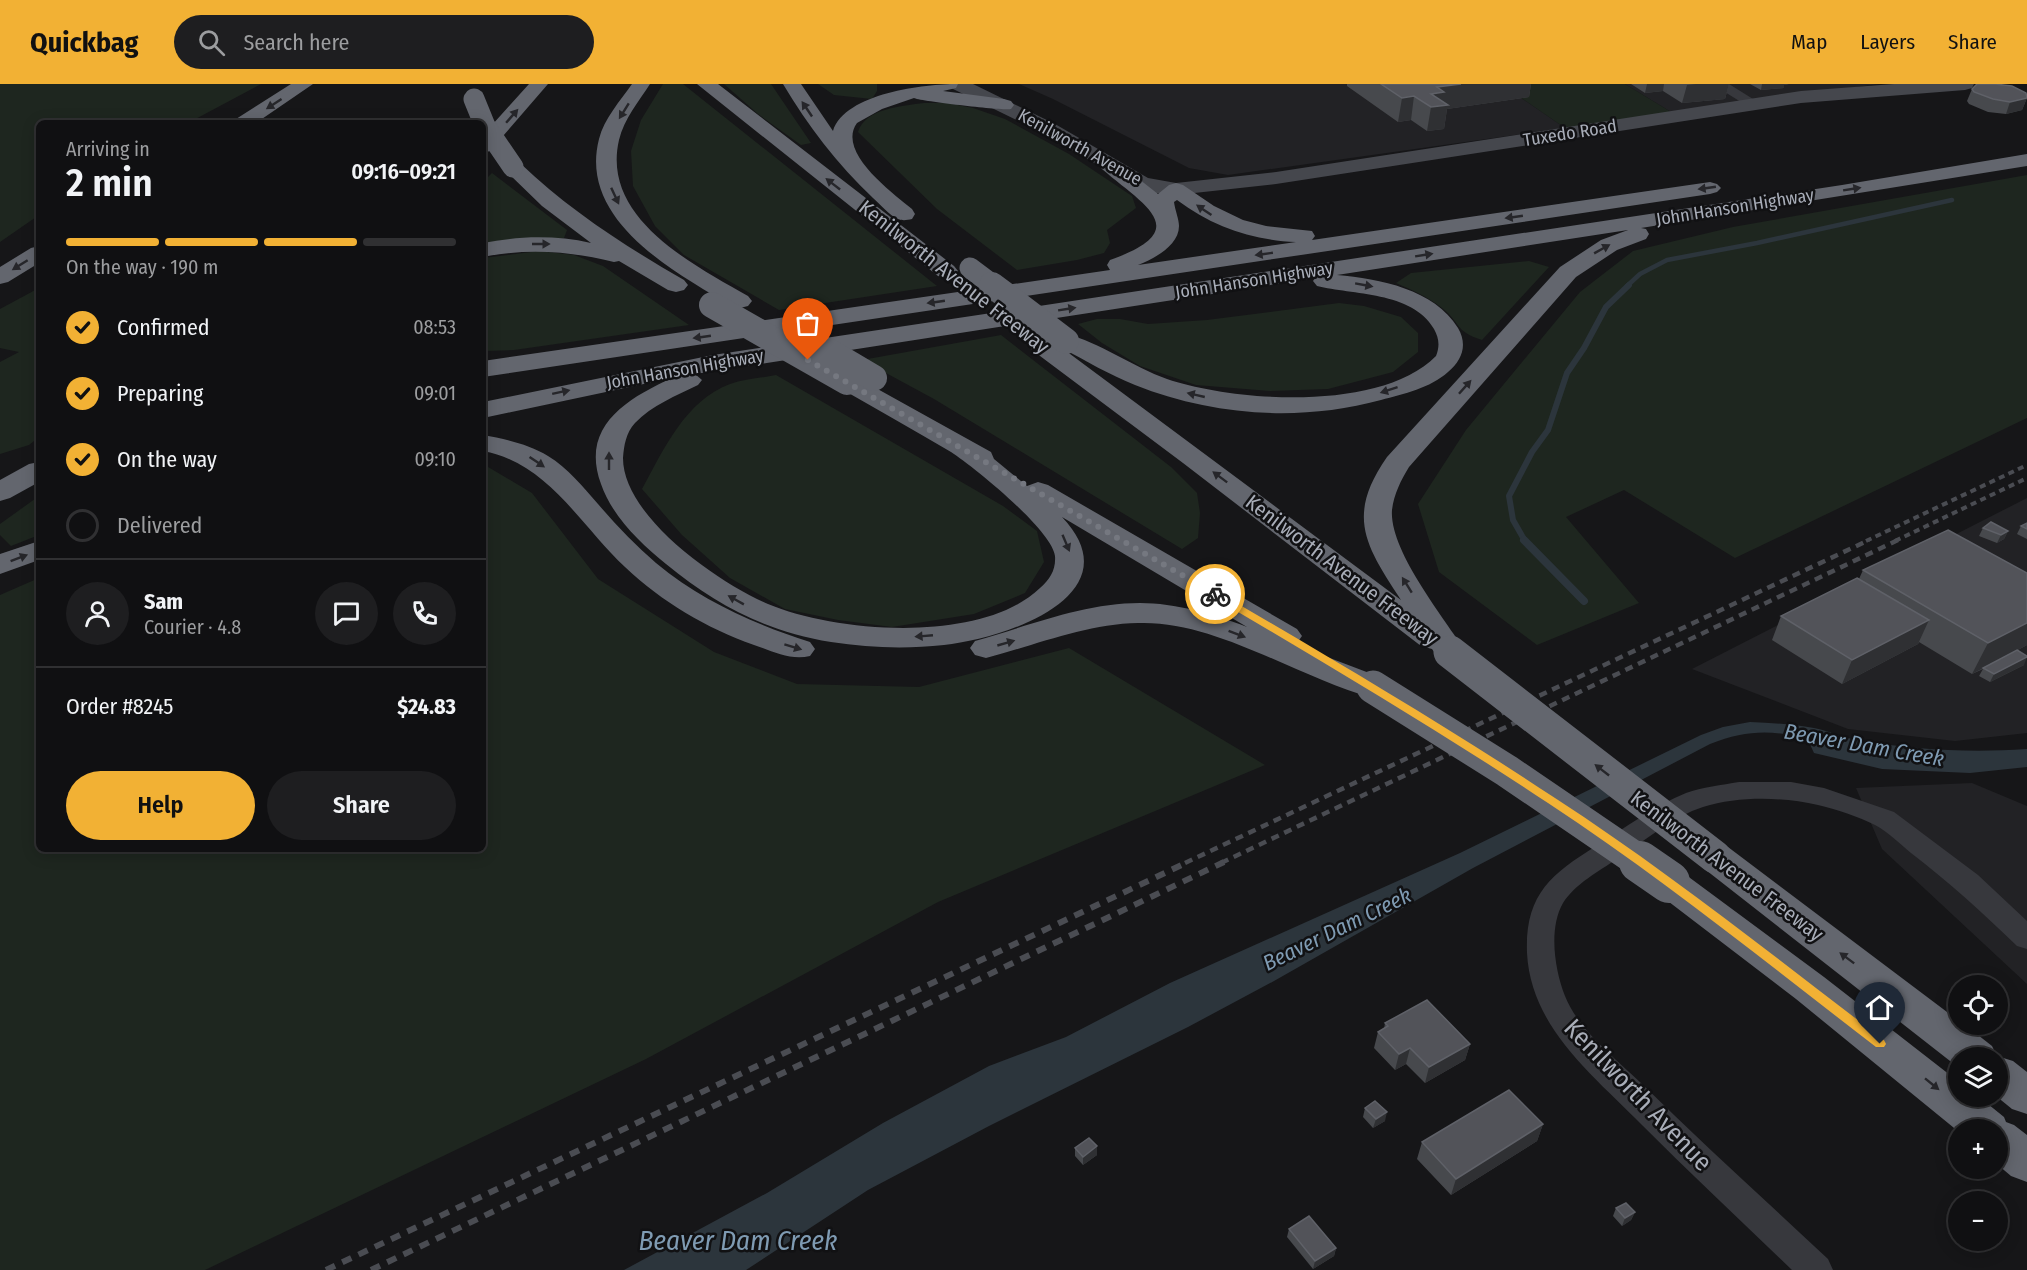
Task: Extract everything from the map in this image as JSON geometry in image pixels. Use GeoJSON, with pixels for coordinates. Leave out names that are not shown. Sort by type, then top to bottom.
{"type":"FeatureCollection","features":[{"type":"Feature","properties":{"kind":"highway"},"geometry":{"type":"LineString","coordinates":[[248,120],[304,84]]}},
{"type":"Feature","properties":{"kind":"highway"},"geometry":{"type":"LineString","coordinates":[[486,144],[539,84]]}},
{"type":"Feature","properties":{"kind":"highway"},"geometry":{"type":"LineString","coordinates":[[641,84],[609,139],[606,167],[612,192],[628,219],[655,246],[696,275],[934,413],[1166,566]]}},
{"type":"Feature","properties":{"kind":"highway","name":"Kenilworth Avenue Freeway"},"geometry":{"type":"LineString","coordinates":[[706,84],[946,271],[1054,343],[1119,404],[1194,457],[1450,652],[1963,1047]]}},
{"type":"Feature","properties":{"kind":"highway"},"geometry":{"type":"LineString","coordinates":[[792,84],[815,121],[851,164],[898,210],[970,268],[1054,343],[1169,388],[1213,398],[1276,404],[1331,402],[1379,393],[1409,383],[1433,371],[1442,364],[1450,351],[1451,341],[1448,331],[1430,311],[1400,295],[1374,287],[1344,282],[1314,281],[1180,292]]}},
{"type":"Feature","properties":{"kind":"highway"},"geometry":{"type":"LineString","coordinates":[[851,164],[843,135],[845,125],[858,112],[881,103],[949,84]]}},
{"type":"Feature","properties":{"kind":"highway"},"geometry":{"type":"LineString","coordinates":[[472,91],[483,120]]}},
{"type":"Feature","properties":{"kind":"highway"},"geometry":{"type":"LineString","coordinates":[[881,103],[915,97],[944,96],[1004,105]]}},
{"type":"Feature","properties":{"kind":"highway"},"geometry":{"type":"LineString","coordinates":[[486,127],[513,166],[533,187],[570,217],[652,271],[962,447],[1373,687],[1507,771],[1669,882],[1810,988],[1974,1119]]}},
{"type":"Feature","properties":{"kind":"highway","name":"John Hanson Highway"},"geometry":{"type":"LineString","coordinates":[[486,409],[668,371],[1794,198],[2027,160]]}},
{"type":"Feature","properties":{"kind":"highway"},"geometry":{"type":"LineString","coordinates":[[1109,165],[1165,213]]}},
{"type":"Feature","properties":{"kind":"highway","name":"John Hanson Highway"},"geometry":{"type":"LineString","coordinates":[[486,369],[1736,184]]}},
{"type":"Feature","properties":{"kind":"highway"},"geometry":{"type":"LineString","coordinates":[[994,293],[1104,269],[1137,258],[1162,241],[1168,224],[1163,201],[1176,189],[1218,219],[1248,229],[1276,234],[1322,236],[1467,224]]}},
{"type":"Feature","properties":{"kind":"highway"},"geometry":{"type":"LineString","coordinates":[[1450,652],[1386,552],[1379,532],[1377,511],[1381,491],[1397,463],[1562,279],[1585,260],[1609,245],[1648,231],[1794,198]]}},
{"type":"Feature","properties":{"kind":"highway"},"geometry":{"type":"LineString","coordinates":[[486,250],[529,244],[574,245],[616,255],[652,271]]}},
{"type":"Feature","properties":{"kind":"highway"},"geometry":{"type":"LineString","coordinates":[[0,277],[36,255]]}},
{"type":"Feature","properties":{"kind":"highway"},"geometry":{"type":"LineString","coordinates":[[905,334],[725,370],[664,390],[632,412],[612,437],[608,458],[614,488],[634,517],[674,557],[729,596],[764,614],[806,628],[852,636],[898,638],[941,635],[988,626],[1025,612],[1055,593],[1070,565],[1068,547],[1058,528],[1041,511],[962,447]]}},
{"type":"Feature","properties":{"kind":"highway"},"geometry":{"type":"LineString","coordinates":[[486,359],[668,342]]}},
{"type":"Feature","properties":{"kind":"highway"},"geometry":{"type":"LineString","coordinates":[[486,444],[518,452],[542,465],[566,487],[628,554],[655,578],[696,606],[738,629],[802,650],[853,659],[935,657],[984,649],[1098,617],[1138,613],[1160,614],[1216,626],[1373,687]]}},
{"type":"Feature","properties":{"kind":"highway"},"geometry":{"type":"LineString","coordinates":[[0,470],[36,460]]}},
{"type":"Feature","properties":{"kind":"highway"},"geometry":{"type":"LineString","coordinates":[[0,492],[36,472]]}},
{"type":"Feature","properties":{"kind":"highway"},"geometry":{"type":"LineString","coordinates":[[0,566],[36,551]]}},
{"type":"Feature","properties":{"kind":"highway"},"geometry":{"type":"LineString","coordinates":[[2008,1082],[2027,1096]]}},
{"type":"Feature","properties":{"kind":"highway"},"geometry":{"type":"LineString","coordinates":[[2008,1146],[2027,1162]]}},
{"type":"Feature","properties":{"kind":"main road","name":"Kenilworth Avenue"},"geometry":{"type":"LineString","coordinates":[[958,84],[1048,128],[1140,182],[1155,187],[1176,189]]}},
{"type":"Feature","properties":{"kind":"main road","name":"Kenilworth Avenue"},"geometry":{"type":"LineString","coordinates":[[992,84],[1098,136],[1137,160],[1176,189]]}},
{"type":"Feature","properties":{"kind":"main road","name":"Tuxedo Road"},"geometry":{"type":"LineString","coordinates":[[1176,189],[1302,174],[1822,94],[1907,86],[1965,84]]}},
{"type":"Feature","properties":{"kind":"street"},"geometry":{"type":"LineString","coordinates":[[1719,84],[1754,104]]}},
{"type":"Feature","properties":{"kind":"street","name":"Kenilworth Avenue"},"geometry":{"type":"LineString","coordinates":[[1816,1270],[1672,1134],[1580,1043],[1566,1025],[1552,1002],[1543,975],[1541,935],[1543,917],[1552,897],[1566,881],[1589,864],[1657,820],[1695,800],[1739,791],[1791,791],[1824,797],[1885,819],[1968,882],[2027,938]]}},
{"type":"Feature","properties":{"kind":"shaded area"},"geometry":{"type":"Polygon","coordinates":[[[0,84],[261,84],[194,120],[36,120],[36,217],[0,242],[0,84]]]}},
{"type":"Feature","properties":{"kind":"shaded area"},"geometry":{"type":"Polygon","coordinates":[[[663,84],[683,84],[937,286],[779,310],[684,255],[655,226],[633,186],[631,151],[641,120],[663,84]]]}},
{"type":"Feature","properties":{"kind":"shaded area"},"geometry":{"type":"Polygon","coordinates":[[[724,84],[771,84],[811,143],[801,145],[758,114],[724,84]]]}},
{"type":"Feature","properties":{"kind":"shaded area"},"geometry":{"type":"Polygon","coordinates":[[[818,84],[877,84],[877,91],[872,99],[834,95],[818,84]]]}},
{"type":"Feature","properties":{"kind":"shaded area"},"geometry":{"type":"Polygon","coordinates":[[[1019,84],[1501,84],[1565,128],[1228,175],[1189,168],[1019,84]]]}},
{"type":"Feature","properties":{"kind":"shaded area"},"geometry":{"type":"Polygon","coordinates":[[[1501,84],[1625,84],[1671,112],[1565,128],[1501,84]]]}},
{"type":"Feature","properties":{"kind":"shaded area"},"geometry":{"type":"Polygon","coordinates":[[[1625,84],[1879,84],[1671,112],[1625,84]]]}},
{"type":"Feature","properties":{"kind":"shaded area"},"geometry":{"type":"Polygon","coordinates":[[[924,103],[947,103],[973,108],[1005,119],[1069,154],[1132,196],[1136,208],[1107,230],[1110,243],[1104,253],[1017,270],[937,209],[858,132],[862,124],[876,113],[924,103]]]}},
{"type":"Feature","properties":{"kind":"shaded area"},"geometry":{"type":"Polygon","coordinates":[[[492,173],[567,230],[564,238],[536,238],[486,244],[486,179],[492,173]]]}},
{"type":"Feature","properties":{"kind":"shaded area"},"geometry":{"type":"Polygon","coordinates":[[[2027,175],[2027,418],[1735,558],[1624,490],[1566,517],[1639,603],[1537,645],[1439,572],[1418,504],[1466,430],[1580,292],[1633,251],[1733,227],[2027,175]]]}},
{"type":"Feature","properties":{"kind":"shaded area"},"geometry":{"type":"Polygon","coordinates":[[[539,251],[574,255],[603,266],[689,325],[514,350],[486,351],[486,258],[539,251]]]}},
{"type":"Feature","properties":{"kind":"shaded area"},"geometry":{"type":"Polygon","coordinates":[[[1529,261],[1549,267],[1482,340],[1462,330],[1437,304],[1396,283],[1411,273],[1529,261]]]}},
{"type":"Feature","properties":{"kind":"shaded area"},"geometry":{"type":"Polygon","coordinates":[[[36,290],[36,439],[29,445],[0,454],[0,362],[19,352],[0,348],[0,309],[36,290]]]}},
{"type":"Feature","properties":{"kind":"shaded area"},"geometry":{"type":"Polygon","coordinates":[[[1339,303],[1364,306],[1401,317],[1418,333],[1418,352],[1393,372],[1328,389],[1270,391],[1196,385],[1140,366],[1102,343],[1078,324],[1097,319],[1120,319],[1148,324],[1207,320],[1339,303]]]}},
{"type":"Feature","properties":{"kind":"shaded area"},"geometry":{"type":"Polygon","coordinates":[[[1001,335],[1171,467],[1197,493],[1200,513],[1198,538],[1182,549],[934,399],[862,360],[1001,335]]]}},
{"type":"Feature","properties":{"kind":"shaded area"},"geometry":{"type":"Polygon","coordinates":[[[776,375],[1003,506],[1037,531],[1044,562],[1025,593],[974,614],[892,627],[838,620],[785,609],[730,578],[682,535],[642,489],[677,428],[700,402],[730,384],[776,375]]]}},
{"type":"Feature","properties":{"kind":"shaded area"},"geometry":{"type":"Polygon","coordinates":[[[486,466],[532,493],[598,579],[714,652],[797,684],[919,687],[1069,648],[1265,765],[938,902],[646,1059],[205,1270],[0,1270],[0,595],[36,579],[36,852],[486,852],[486,466]]]}},
{"type":"Feature","properties":{"kind":"shaded area"},"geometry":{"type":"Polygon","coordinates":[[[36,498],[36,536],[11,546],[0,535],[0,524],[36,498]]]}},
{"type":"Feature","properties":{"kind":"shaded area"},"geometry":{"type":"Polygon","coordinates":[[[2027,498],[2027,733],[1955,741],[1848,729],[1692,669],[2027,498]]]}},
{"type":"Feature","properties":{"kind":"shaded area"},"geometry":{"type":"Polygon","coordinates":[[[1972,783],[2027,806],[2027,984],[1882,849],[1856,788],[1972,783]]]}},
{"type":"Feature","properties":{"kind":"water","name":"Beaver Dam Creek"},"geometry":{"type":"Polygon","coordinates":[[[1750,722],[1820,729],[1852,739],[1921,748],[1963,751],[2027,749],[2027,767],[1970,773],[1882,769],[1814,753],[1807,738],[1758,733],[1723,739],[1473,868],[1188,1027],[989,1126],[868,1190],[746,1270],[624,1270],[767,1193],[883,1123],[989,1066],[1066,1037],[1170,983],[1460,853],[1701,735],[1723,727],[1750,722]]]}},
{"type":"Feature","properties":{"kind":"building"},"geometry":{"type":"Polygon","coordinates":[[[1381,84],[1461,84],[1437,87],[1444,92],[1431,94],[1448,105],[1431,107],[1414,96],[1402,98],[1381,84]]]}},
{"type":"Feature","properties":{"kind":"building"},"geometry":{"type":"Polygon","coordinates":[[[1977,84],[2012,86],[2026,93],[2027,98],[2010,102],[1993,99],[1974,92],[1972,89],[1977,84]]]}},
{"type":"Feature","properties":{"kind":"building"},"geometry":{"type":"Polygon","coordinates":[[[1991,522],[2008,531],[2001,535],[1983,528],[1991,522]]]}},
{"type":"Feature","properties":{"kind":"building"},"geometry":{"type":"Polygon","coordinates":[[[1948,530],[2027,573],[2027,623],[1988,643],[1863,570],[1948,530]]]}},
{"type":"Feature","properties":{"kind":"building"},"geometry":{"type":"Polygon","coordinates":[[[1857,578],[1929,620],[1852,660],[1781,616],[1857,578]]]}},
{"type":"Feature","properties":{"kind":"building"},"geometry":{"type":"Polygon","coordinates":[[[2017,650],[2027,657],[1994,674],[1983,668],[2017,650]]]}},
{"type":"Feature","properties":{"kind":"building"},"geometry":{"type":"Polygon","coordinates":[[[1427,1000],[1470,1044],[1429,1067],[1410,1048],[1399,1054],[1378,1032],[1388,1026],[1385,1023],[1427,1000]]]}},
{"type":"Feature","properties":{"kind":"building"},"geometry":{"type":"Polygon","coordinates":[[[1509,1090],[1543,1124],[1456,1179],[1422,1142],[1509,1090]]]}},
{"type":"Feature","properties":{"kind":"building"},"geometry":{"type":"Polygon","coordinates":[[[1375,1101],[1387,1112],[1376,1119],[1365,1108],[1375,1101]]]}},
{"type":"Feature","properties":{"kind":"building"},"geometry":{"type":"Polygon","coordinates":[[[1089,1138],[1097,1146],[1083,1157],[1075,1148],[1089,1138]]]}},
{"type":"Feature","properties":{"kind":"building"},"geometry":{"type":"Polygon","coordinates":[[[1626,1203],[1635,1212],[1625,1218],[1616,1208],[1626,1203]]]}},
{"type":"Feature","properties":{"kind":"building"},"geometry":{"type":"Polygon","coordinates":[[[1309,1216],[1336,1248],[1315,1261],[1289,1229],[1309,1216]]]}},
{"type":"Feature","properties":{"kind":"waterway"},"geometry":{"type":"LineString","coordinates":[[1627,286],[1640,274],[1667,260],[1757,243],[1952,200]]}},
{"type":"Feature","properties":{"kind":"waterway"},"geometry":{"type":"LineString","coordinates":[[1525,541],[1513,520],[1509,496],[1532,452],[1548,430],[1567,373],[1584,348],[1606,307],[1629,285]]}},
{"type":"Feature","properties":{"kind":"waterway"},"geometry":{"type":"LineString","coordinates":[[1524,540],[1584,601]]}},
{"type":"Feature","properties":{"kind":"railway"},"geometry":{"type":"LineString","coordinates":[[1866,541],[2027,465]]}},
{"type":"Feature","properties":{"kind":"railway"},"geometry":{"type":"LineString","coordinates":[[1895,541],[2027,478]]}},
{"type":"Feature","properties":{"kind":"railway"},"geometry":{"type":"LineString","coordinates":[[1185,863],[1869,540]]}},
{"type":"Feature","properties":{"kind":"railway"},"geometry":{"type":"LineString","coordinates":[[1221,863],[1898,540]]}},
{"type":"Feature","properties":{"kind":"railway"},"geometry":{"type":"LineString","coordinates":[[326,1270],[1188,862]]}},
{"type":"Feature","properties":{"kind":"railway"},"geometry":{"type":"LineString","coordinates":[[371,1270],[1224,862]]}},
{"type":"Feature","properties":{"kind":"way so far"},"geometry":{"type":"LineString","coordinates":[[808,360],[1215,594]]}},
{"type":"Feature","properties":{"kind":"route"},"geometry":{"type":"LineString","coordinates":[[1215,594],[1411,710],[1553,801],[1669,882],[1880,1044]]}}]}
